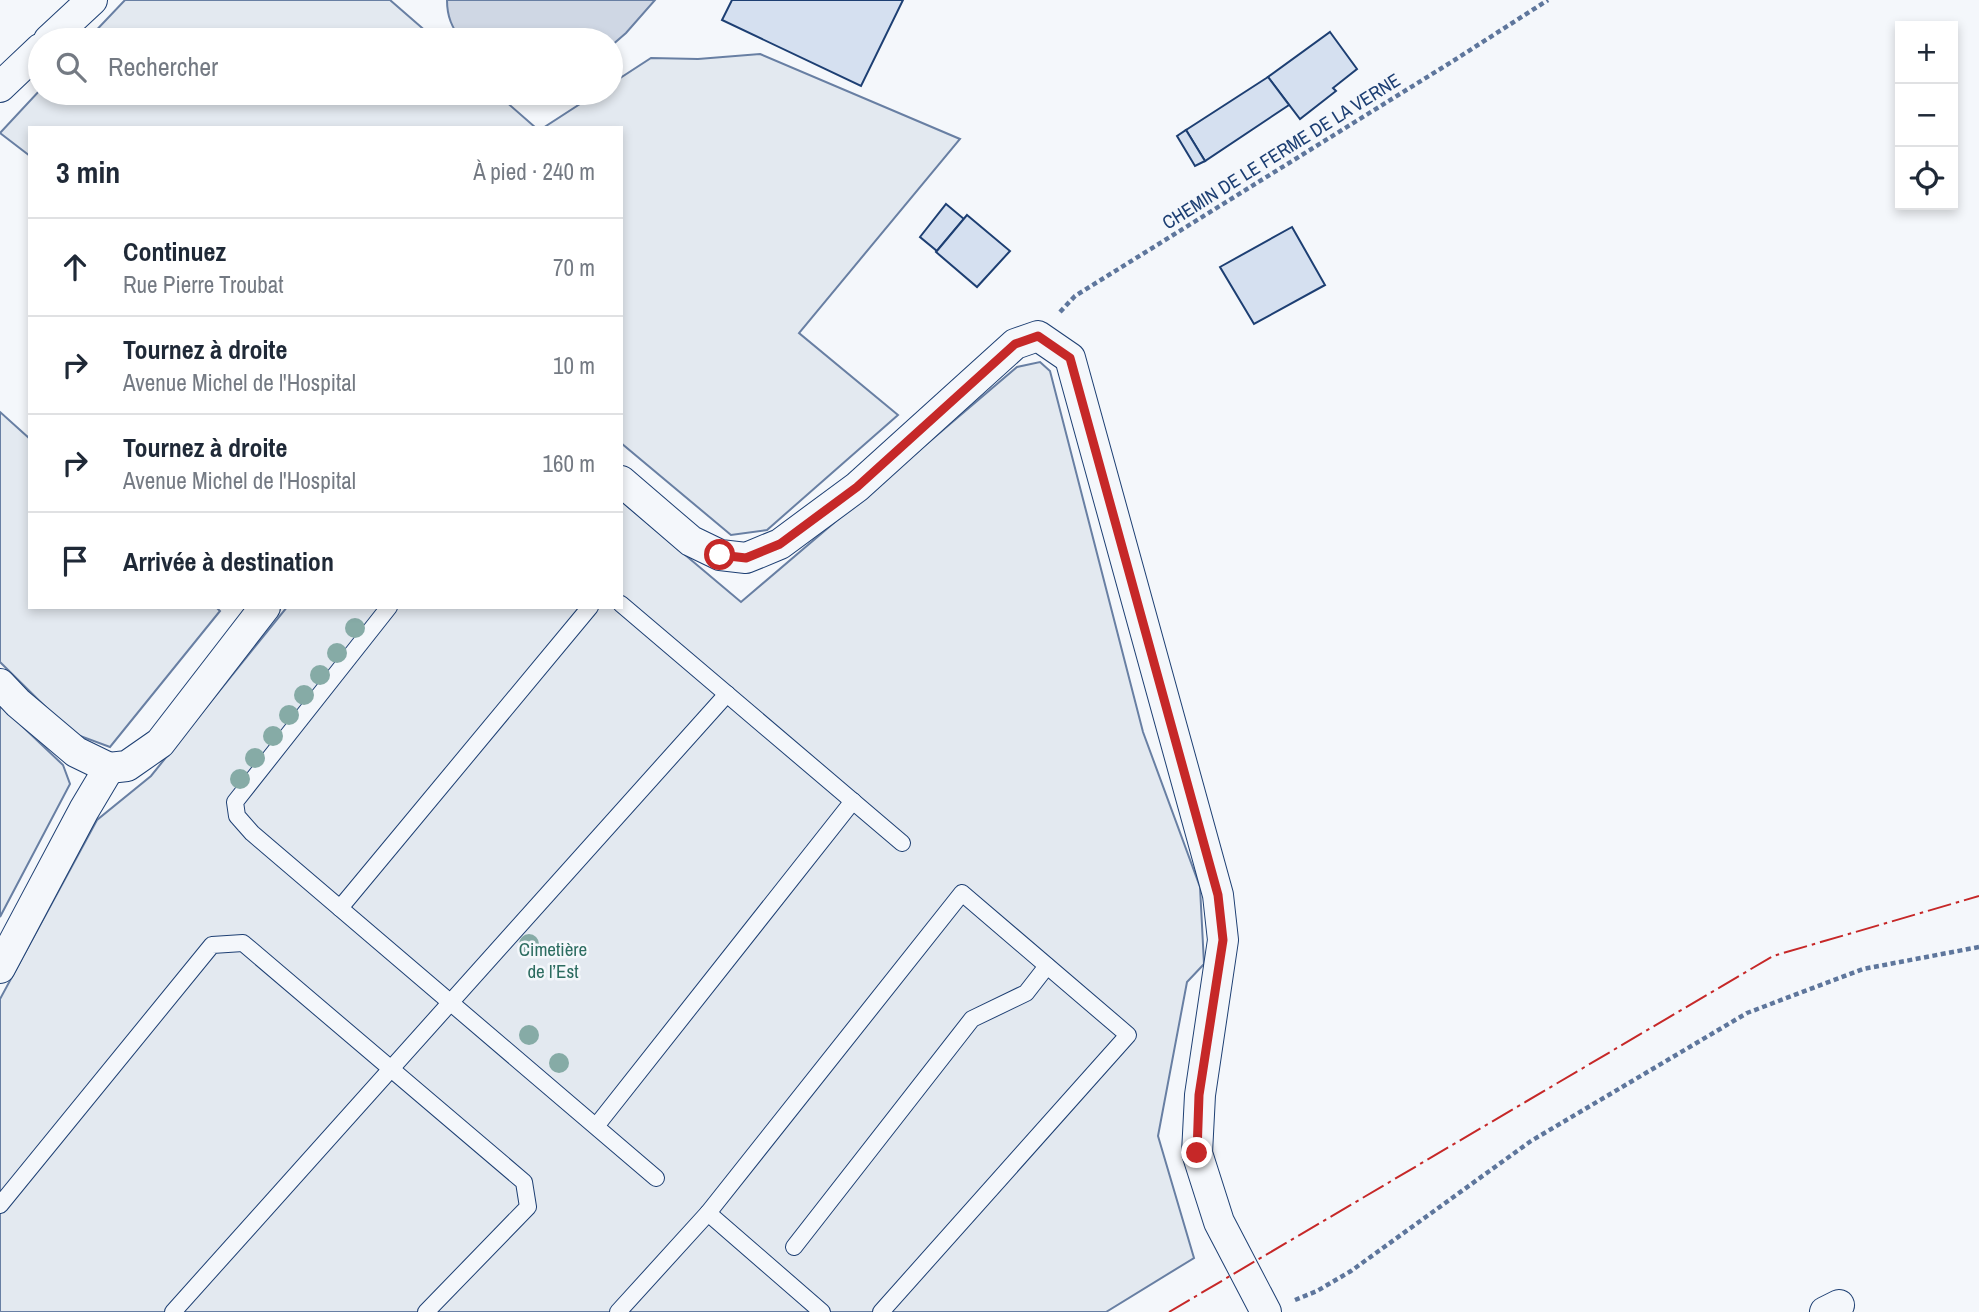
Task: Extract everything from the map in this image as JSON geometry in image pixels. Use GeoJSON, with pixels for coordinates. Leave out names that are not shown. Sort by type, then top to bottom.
{"type":"FeatureCollection","features":[{"type":"Feature","properties":{"kind":"street"},"geometry":{"type":"LineString","coordinates":[[62,28],[92,0]]}},
{"type":"Feature","properties":{"kind":"street"},"geometry":{"type":"LineString","coordinates":[[0,87],[28,60]]}},
{"type":"Feature","properties":{"kind":"street"},"geometry":{"type":"LineString","coordinates":[[623,483],[691,541],[720,555],[746,558],[780,544],[857,487],[1015,344],[1038,336],[1070,358],[1218,895],[1223,940],[1199,1095],[1197,1153],[1219,1222],[1266,1312]]}},
{"type":"Feature","properties":{"kind":"street"},"geometry":{"type":"LineString","coordinates":[[0,684],[18,703],[76,752],[110,768],[127,766],[160,743],[263,609]]}},
{"type":"Feature","properties":{"kind":"street"},"geometry":{"type":"LineString","coordinates":[[0,968],[84,810],[110,768]]}},
{"type":"Feature","properties":{"kind":"lane"},"geometry":{"type":"LineString","coordinates":[[623,606],[902,843]]}},
{"type":"Feature","properties":{"kind":"lane"},"geometry":{"type":"LineString","coordinates":[[387,609],[236,802],[237,816],[252,833],[656,1178]]}},
{"type":"Feature","properties":{"kind":"lane"},"geometry":{"type":"LineString","coordinates":[[340,908],[588,609]]}},
{"type":"Feature","properties":{"kind":"lane"},"geometry":{"type":"LineString","coordinates":[[173,1312],[727,694]]}},
{"type":"Feature","properties":{"kind":"lane"},"geometry":{"type":"LineString","coordinates":[[597,1125],[852,801]]}},
{"type":"Feature","properties":{"kind":"lane"},"geometry":{"type":"LineString","coordinates":[[618,1312],[708,1213],[962,893],[1128,1035],[881,1312]]}},
{"type":"Feature","properties":{"kind":"lane"},"geometry":{"type":"LineString","coordinates":[[0,1205],[212,945],[243,943],[524,1182],[528,1207],[426,1312]]}},
{"type":"Feature","properties":{"kind":"lane"},"geometry":{"type":"LineString","coordinates":[[794,1247],[972,1019],[1026,993],[1047,966]]}},
{"type":"Feature","properties":{"kind":"lane"},"geometry":{"type":"LineString","coordinates":[[708,1213],[822,1312]]}},
{"type":"Feature","properties":{"kind":"path","name":"CHEMIN DE LE FERME DE LA VERNE"},"geometry":{"type":"LineString","coordinates":[[1038,336],[1074,296],[1548,0]]}},
{"type":"Feature","properties":{"kind":"path"},"geometry":{"type":"LineString","coordinates":[[1266,1312],[1317,1291],[1351,1270],[1531,1141],[1747,1013],[1863,969],[1979,947]]}},
{"type":"Feature","properties":{"kind":"green space"},"geometry":{"type":"Polygon","coordinates":[[[125,0],[390,0],[422,28],[98,28],[125,0]]]}},
{"type":"Feature","properties":{"kind":"green space"},"geometry":{"type":"Polygon","coordinates":[[[760,54],[960,139],[799,333],[898,415],[767,530],[731,535],[623,445],[623,126],[546,126],[578,105],[623,105],[623,76],[651,58],[698,59],[760,54]]]}},
{"type":"Feature","properties":{"kind":"green space"},"geometry":{"type":"Polygon","coordinates":[[[28,103],[510,105],[534,126],[28,126],[28,154],[0,133],[28,103]]]}},
{"type":"Feature","properties":{"kind":"green space","name":"Cimetière de l’Est"},"geometry":{"type":"Polygon","coordinates":[[[1040,362],[1050,371],[1143,732],[1200,887],[1204,964],[1187,982],[1158,1136],[1194,1258],[1106,1312],[0,1312],[0,999],[97,820],[151,776],[285,609],[623,609],[623,503],[741,602],[1017,367],[1040,362]]]}},
{"type":"Feature","properties":{"kind":"green space"},"geometry":{"type":"Polygon","coordinates":[[[0,412],[28,437],[28,609],[220,611],[110,747],[72,733],[0,662],[0,412]]]}},
{"type":"Feature","properties":{"kind":"green space"},"geometry":{"type":"Polygon","coordinates":[[[0,705],[63,765],[70,784],[0,917],[0,705]]]}},
{"type":"Feature","properties":{"kind":"shaded area"},"geometry":{"type":"Polygon","coordinates":[[[447,0],[655,0],[623,36],[623,28],[454,28],[447,0]]]}},
{"type":"Feature","properties":{"kind":"building"},"geometry":{"type":"Polygon","coordinates":[[[732,0],[903,0],[861,86],[722,20],[732,0]]]}},
{"type":"Feature","properties":{"kind":"building"},"geometry":{"type":"Polygon","coordinates":[[[1330,32],[1357,69],[1333,88],[1336,91],[1300,119],[1268,77],[1330,32]]]}},
{"type":"Feature","properties":{"kind":"building"},"geometry":{"type":"Polygon","coordinates":[[[1268,77],[1289,105],[1205,161],[1186,130],[1268,77]]]}},
{"type":"Feature","properties":{"kind":"building"},"geometry":{"type":"Polygon","coordinates":[[[1186,130],[1205,161],[1195,166],[1177,136],[1186,130]]]}},
{"type":"Feature","properties":{"kind":"building"},"geometry":{"type":"Polygon","coordinates":[[[946,204],[964,219],[937,251],[920,237],[946,204]]]}},
{"type":"Feature","properties":{"kind":"building"},"geometry":{"type":"Polygon","coordinates":[[[967,215],[1010,251],[977,287],[936,252],[967,215]]]}},
{"type":"Feature","properties":{"kind":"building"},"geometry":{"type":"Polygon","coordinates":[[[1292,227],[1325,285],[1254,324],[1220,267],[1292,227]]]}},
{"type":"Feature","properties":{"kind":"power"},"geometry":{"type":"LineString","coordinates":[[1169,1312],[1773,956],[1979,896]]}},
{"type":"Feature","properties":{"kind":"route"},"geometry":{"type":"LineString","coordinates":[[720,555],[746,558],[780,544],[857,487],[1015,344],[1038,336],[1070,358],[1218,895],[1223,940],[1199,1095],[1197,1153]]}}]}
